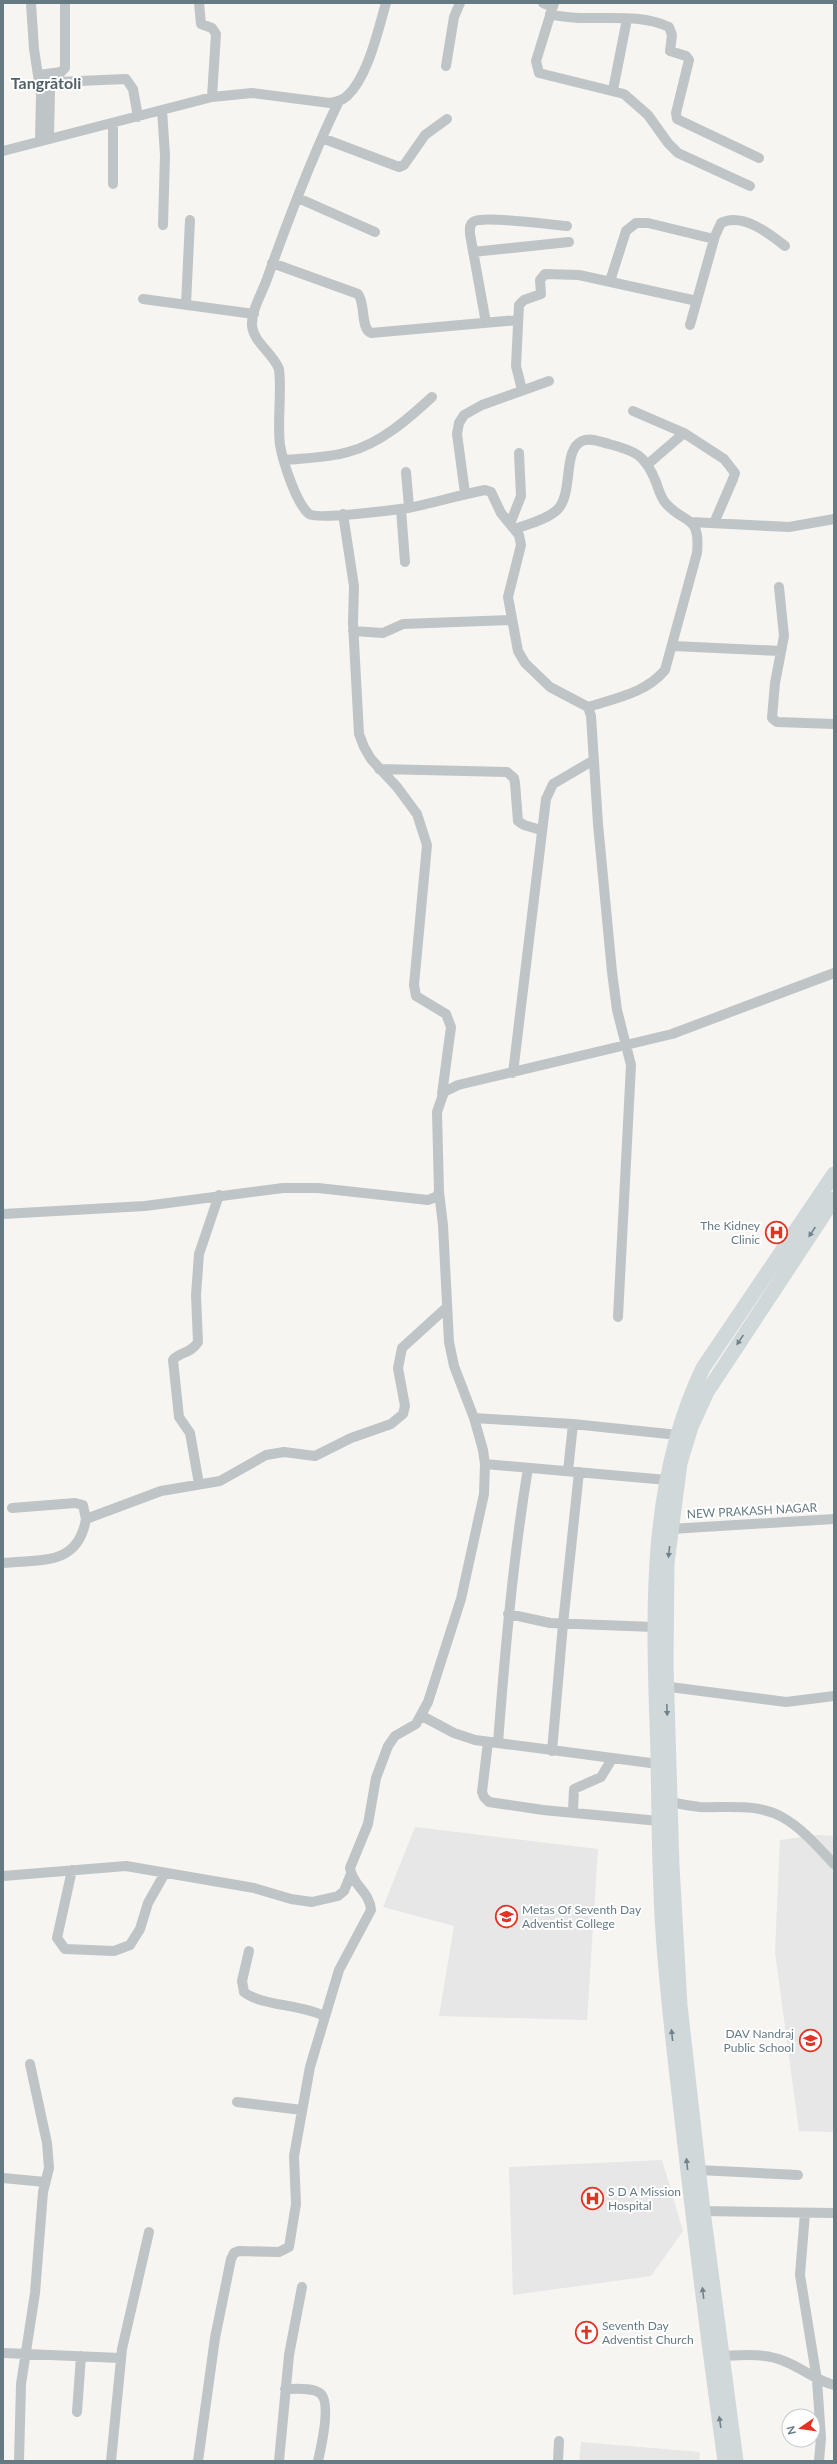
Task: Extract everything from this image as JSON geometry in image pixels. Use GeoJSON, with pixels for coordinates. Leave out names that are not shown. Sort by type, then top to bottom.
{"type":"FeatureCollection","features":[{"type":"Feature","properties":{"kind":"main road"},"geometry":{"type":"LineString","coordinates":[[736,2461],[698,2170],[680,2005],[670,1802],[661,1686],[654,1627],[656,1563],[667,1480],[688,1402],[703,1368],[834,1174]]}},
{"type":"Feature","properties":{"kind":"main road"},"geometry":{"type":"LineString","coordinates":[[725,2461],[709,2346],[669,2004],[663,1932],[658,1764],[666,1588],[671,1529],[684,1447],[707,1392],[834,1199]]}},
{"type":"Feature","properties":{"kind":"street"},"geometry":{"type":"LineString","coordinates":[[31,3],[34,49],[39,75],[44,139]]}},
{"type":"Feature","properties":{"kind":"street"},"geometry":{"type":"LineString","coordinates":[[39,75],[61,72],[66,68],[65,3]]}},
{"type":"Feature","properties":{"kind":"street"},"geometry":{"type":"LineString","coordinates":[[199,3],[201,24],[212,28],[216,34],[212,97]]}},
{"type":"Feature","properties":{"kind":"street"},"geometry":{"type":"LineString","coordinates":[[3,151],[44,139],[138,117],[212,97],[252,93],[330,103],[339,101],[352,91],[368,60],[386,3]]}},
{"type":"Feature","properties":{"kind":"street"},"geometry":{"type":"LineString","coordinates":[[446,66],[454,17],[460,3]]}},
{"type":"Feature","properties":{"kind":"street"},"geometry":{"type":"LineString","coordinates":[[750,186],[678,153],[668,143],[648,115],[630,98],[613,90],[539,73],[536,61],[550,7],[579,19],[627,19],[669,27],[672,35],[670,51],[688,58],[676,113],[677,119],[759,158]]}},
{"type":"Feature","properties":{"kind":"street"},"geometry":{"type":"LineString","coordinates":[[613,90],[627,19]]}},
{"type":"Feature","properties":{"kind":"street"},"geometry":{"type":"LineString","coordinates":[[44,139],[50,90],[52,85],[57,82],[126,79],[133,89],[138,117]]}},
{"type":"Feature","properties":{"kind":"street"},"geometry":{"type":"LineString","coordinates":[[339,101],[322,138],[272,262],[254,314],[252,323],[254,333],[274,358],[279,369],[279,426],[284,460],[304,508],[309,514],[319,517],[405,508],[485,490],[492,492],[501,513],[513,527],[521,545],[508,597],[511,620],[518,651],[525,663],[550,687],[588,708],[591,716],[611,965],[617,1010],[631,1065],[618,1317]]}},
{"type":"Feature","properties":{"kind":"street"},"geometry":{"type":"LineString","coordinates":[[162,110],[165,155],[163,225]]}},
{"type":"Feature","properties":{"kind":"street"},"geometry":{"type":"LineString","coordinates":[[322,138],[399,167],[404,165],[425,135],[447,119]]}},
{"type":"Feature","properties":{"kind":"street"},"geometry":{"type":"LineString","coordinates":[[113,123],[113,184]]}},
{"type":"Feature","properties":{"kind":"street"},"geometry":{"type":"LineString","coordinates":[[298,198],[375,232]]}},
{"type":"Feature","properties":{"kind":"street"},"geometry":{"type":"LineString","coordinates":[[486,323],[473,252],[470,226],[478,220],[487,218],[566,226]]}},
{"type":"Feature","properties":{"kind":"street"},"geometry":{"type":"LineString","coordinates":[[186,304],[190,220]]}},
{"type":"Feature","properties":{"kind":"street"},"geometry":{"type":"LineString","coordinates":[[690,325],[714,239],[721,223],[733,220],[764,230],[785,246]]}},
{"type":"Feature","properties":{"kind":"street"},"geometry":{"type":"LineString","coordinates":[[610,280],[626,231],[636,223],[648,222],[714,239]]}},
{"type":"Feature","properties":{"kind":"street"},"geometry":{"type":"LineString","coordinates":[[473,252],[569,242]]}},
{"type":"Feature","properties":{"kind":"street"},"geometry":{"type":"LineString","coordinates":[[272,262],[358,294],[363,303],[366,328],[371,333],[517,320]]}},
{"type":"Feature","properties":{"kind":"street"},"geometry":{"type":"LineString","coordinates":[[522,390],[516,366],[517,320],[520,303],[541,294],[540,280],[545,274],[571,274],[610,280],[697,301]]}},
{"type":"Feature","properties":{"kind":"street"},"geometry":{"type":"LineString","coordinates":[[143,299],[254,314]]}},
{"type":"Feature","properties":{"kind":"street"},"geometry":{"type":"LineString","coordinates":[[465,494],[457,434],[459,424],[464,415],[473,409],[549,380]]}},
{"type":"Feature","properties":{"kind":"street"},"geometry":{"type":"LineString","coordinates":[[284,460],[346,453],[362,448],[414,413],[432,397]]}},
{"type":"Feature","properties":{"kind":"street"},"geometry":{"type":"LineString","coordinates":[[633,412],[684,433],[724,460],[734,473],[714,523]]}},
{"type":"Feature","properties":{"kind":"street"},"geometry":{"type":"LineString","coordinates":[[648,464],[684,433]]}},
{"type":"Feature","properties":{"kind":"street"},"geometry":{"type":"LineString","coordinates":[[513,527],[550,515],[558,509],[565,495],[573,451],[576,445],[590,439],[630,449],[641,456],[648,464],[665,501],[692,522],[697,533],[697,553],[673,646],[665,670],[650,685],[588,708]]}},
{"type":"Feature","properties":{"kind":"street"},"geometry":{"type":"LineString","coordinates":[[513,527],[521,496],[519,453]]}},
{"type":"Feature","properties":{"kind":"street"},"geometry":{"type":"LineString","coordinates":[[405,562],[406,472]]}},
{"type":"Feature","properties":{"kind":"street"},"geometry":{"type":"LineString","coordinates":[[198,2461],[216,2338],[231,2259],[234,2253],[239,2251],[279,2252],[289,2246],[296,2204],[294,2156],[302,2110],[324,2016],[338,1970],[371,1910],[368,1896],[351,1874],[350,1868],[368,1824],[376,1778],[384,1754],[395,1736],[416,1724],[422,1716],[448,1646],[461,1599],[484,1494],[485,1464],[474,1418],[451,1356],[446,1308],[443,1224],[439,1192],[437,1112],[442,1094],[451,1027],[446,1014],[416,996],[414,985],[427,844],[417,814],[397,787],[379,769],[364,747],[359,734],[353,631],[354,586],[343,514]]}},
{"type":"Feature","properties":{"kind":"street"},"geometry":{"type":"LineString","coordinates":[[692,522],[789,527],[834,519]]}},
{"type":"Feature","properties":{"kind":"street"},"geometry":{"type":"LineString","coordinates":[[779,588],[784,626],[775,683],[772,718],[782,722],[834,724]]}},
{"type":"Feature","properties":{"kind":"street"},"geometry":{"type":"LineString","coordinates":[[353,631],[383,633],[403,624],[511,620]]}},
{"type":"Feature","properties":{"kind":"street"},"geometry":{"type":"LineString","coordinates":[[673,646],[781,651]]}},
{"type":"Feature","properties":{"kind":"street"},"geometry":{"type":"LineString","coordinates":[[513,1073],[541,830],[546,799],[553,784],[594,760]]}},
{"type":"Feature","properties":{"kind":"street"},"geometry":{"type":"LineString","coordinates":[[379,769],[507,772],[514,778],[518,821],[524,825],[541,830]]}},
{"type":"Feature","properties":{"kind":"street"},"geometry":{"type":"LineString","coordinates":[[442,1094],[458,1085],[513,1073],[682,1030],[834,973]]}},
{"type":"Feature","properties":{"kind":"street"},"geometry":{"type":"LineString","coordinates":[[3,1214],[145,1206],[219,1195],[283,1188],[318,1188],[428,1200],[436,1197],[439,1192]]}},
{"type":"Feature","properties":{"kind":"street"},"geometry":{"type":"LineString","coordinates":[[199,1484],[190,1433],[179,1417],[173,1360],[175,1357],[185,1354],[198,1342],[196,1295],[199,1254],[219,1195]]}},
{"type":"Feature","properties":{"kind":"street"},"geometry":{"type":"LineString","coordinates":[[86,1519],[161,1491],[228,1478],[266,1455],[284,1452],[315,1456],[351,1438],[398,1420],[403,1414],[405,1406],[398,1368],[402,1348],[446,1308]]}},
{"type":"Feature","properties":{"kind":"street"},"geometry":{"type":"LineString","coordinates":[[474,1418],[573,1424],[678,1435]]}},
{"type":"Feature","properties":{"kind":"street"},"geometry":{"type":"LineString","coordinates":[[568,1471],[573,1424]]}},
{"type":"Feature","properties":{"kind":"street"},"geometry":{"type":"LineString","coordinates":[[485,1464],[667,1480]]}},
{"type":"Feature","properties":{"kind":"street"},"geometry":{"type":"LineString","coordinates":[[528,1468],[516,1539],[493,1742],[482,1792],[484,1797],[489,1802],[659,1821]]}},
{"type":"Feature","properties":{"kind":"street"},"geometry":{"type":"LineString","coordinates":[[552,1751],[563,1624],[580,1472]]}},
{"type":"Feature","properties":{"kind":"street"},"geometry":{"type":"LineString","coordinates":[[3,1563],[50,1558],[68,1553],[81,1538],[86,1519],[83,1505],[75,1503],[12,1508]]}},
{"type":"Feature","properties":{"kind":"street","name":"NEW PRAKASH NAGAR"},"geometry":{"type":"LineString","coordinates":[[671,1529],[834,1519]]}},
{"type":"Feature","properties":{"kind":"street"},"geometry":{"type":"LineString","coordinates":[[508,1614],[563,1624],[654,1627]]}},
{"type":"Feature","properties":{"kind":"street"},"geometry":{"type":"LineString","coordinates":[[661,1686],[786,1702],[834,1696]]}},
{"type":"Feature","properties":{"kind":"street"},"geometry":{"type":"LineString","coordinates":[[422,1716],[464,1737],[552,1751],[658,1764]]}},
{"type":"Feature","properties":{"kind":"street"},"geometry":{"type":"LineString","coordinates":[[573,1812],[574,1789],[601,1777],[612,1759]]}},
{"type":"Feature","properties":{"kind":"street"},"geometry":{"type":"LineString","coordinates":[[670,1802],[699,1807],[750,1808],[770,1812],[781,1817],[797,1828],[834,1864]]}},
{"type":"Feature","properties":{"kind":"street"},"geometry":{"type":"LineString","coordinates":[[3,1876],[117,1866],[264,1890],[291,1899],[312,1902],[338,1896],[344,1891],[351,1874]]}},
{"type":"Feature","properties":{"kind":"street"},"geometry":{"type":"LineString","coordinates":[[72,1870],[57,1938],[59,1943],[64,1949],[114,1951],[130,1945],[136,1937],[148,1903],[166,1873]]}},
{"type":"Feature","properties":{"kind":"street"},"geometry":{"type":"LineString","coordinates":[[249,1951],[242,1981],[244,1992],[253,1997],[308,2009],[324,2016]]}},
{"type":"Feature","properties":{"kind":"street"},"geometry":{"type":"LineString","coordinates":[[19,2461],[21,2384],[35,2293],[45,2182],[49,2168],[47,2143],[30,2064]]}},
{"type":"Feature","properties":{"kind":"street"},"geometry":{"type":"LineString","coordinates":[[237,2102],[302,2110]]}},
{"type":"Feature","properties":{"kind":"street"},"geometry":{"type":"LineString","coordinates":[[698,2170],[798,2175]]}},
{"type":"Feature","properties":{"kind":"street"},"geometry":{"type":"LineString","coordinates":[[3,2178],[45,2182]]}},
{"type":"Feature","properties":{"kind":"street"},"geometry":{"type":"LineString","coordinates":[[703,2210],[834,2213]]}},
{"type":"Feature","properties":{"kind":"street"},"geometry":{"type":"LineString","coordinates":[[805,2213],[800,2275],[817,2380],[821,2438],[818,2461]]}},
{"type":"Feature","properties":{"kind":"street"},"geometry":{"type":"LineString","coordinates":[[112,2461],[120,2358],[149,2232]]}},
{"type":"Feature","properties":{"kind":"street"},"geometry":{"type":"LineString","coordinates":[[279,2461],[285,2389],[302,2287]]}},
{"type":"Feature","properties":{"kind":"street"},"geometry":{"type":"LineString","coordinates":[[3,2354],[120,2358]]}},
{"type":"Feature","properties":{"kind":"street"},"geometry":{"type":"LineString","coordinates":[[723,2356],[742,2355],[776,2358],[817,2380],[834,2385]]}},
{"type":"Feature","properties":{"kind":"street"},"geometry":{"type":"LineString","coordinates":[[77,2412],[81,2356]]}},
{"type":"Feature","properties":{"kind":"street"},"geometry":{"type":"LineString","coordinates":[[285,2389],[314,2391],[321,2394],[325,2400],[324,2424],[318,2461]]}},
{"type":"Feature","properties":{"kind":"street"},"geometry":{"type":"LineString","coordinates":[[558,2461],[559,2441]]}},
{"type":"Feature","properties":{"kind":"shaded area","name":"Metas Of Seventh Day Adventist College"},"geometry":{"type":"Polygon","coordinates":[[[415,1827],[598,1849],[587,2020],[439,2016],[454,1926],[383,1907],[415,1827]]]}},
{"type":"Feature","properties":{"kind":"shaded area","name":"DAV Nandraj Public School"},"geometry":{"type":"Polygon","coordinates":[[[817,1835],[834,1836],[834,2132],[799,2131],[775,1952],[780,1840],[817,1835]]]}},
{"type":"Feature","properties":{"kind":"shaded area","name":"S D A Mission Hospital"},"geometry":{"type":"Polygon","coordinates":[[[662,2160],[683,2231],[651,2276],[513,2295],[509,2167],[662,2160]]]}},
{"type":"Feature","properties":{"kind":"shaded area"},"geometry":{"type":"Polygon","coordinates":[[[581,2442],[700,2452],[699,2461],[579,2461],[581,2442]]]}},
{"type":"Feature","properties":{"kind":"place","name":"The Kidney Clinic"},"geometry":{"type":"Point","coordinates":[776,1233]}},
{"type":"Feature","properties":{"kind":"place","name":"Metas Of Seventh Day Adventist College"},"geometry":{"type":"Point","coordinates":[506,1917]}},
{"type":"Feature","properties":{"kind":"place","name":"DAV Nandraj Public School"},"geometry":{"type":"Point","coordinates":[810,2041]}},
{"type":"Feature","properties":{"kind":"place","name":"S D A Mission Hospital"},"geometry":{"type":"Point","coordinates":[592,2199]}},
{"type":"Feature","properties":{"kind":"place","name":"Seventh Day Adventist Church"},"geometry":{"type":"Point","coordinates":[587,2333]}},
{"type":"Feature","properties":{"kind":"district","name":"Tangrātoli"},"geometry":{"type":"Point","coordinates":[46,83]}}]}
